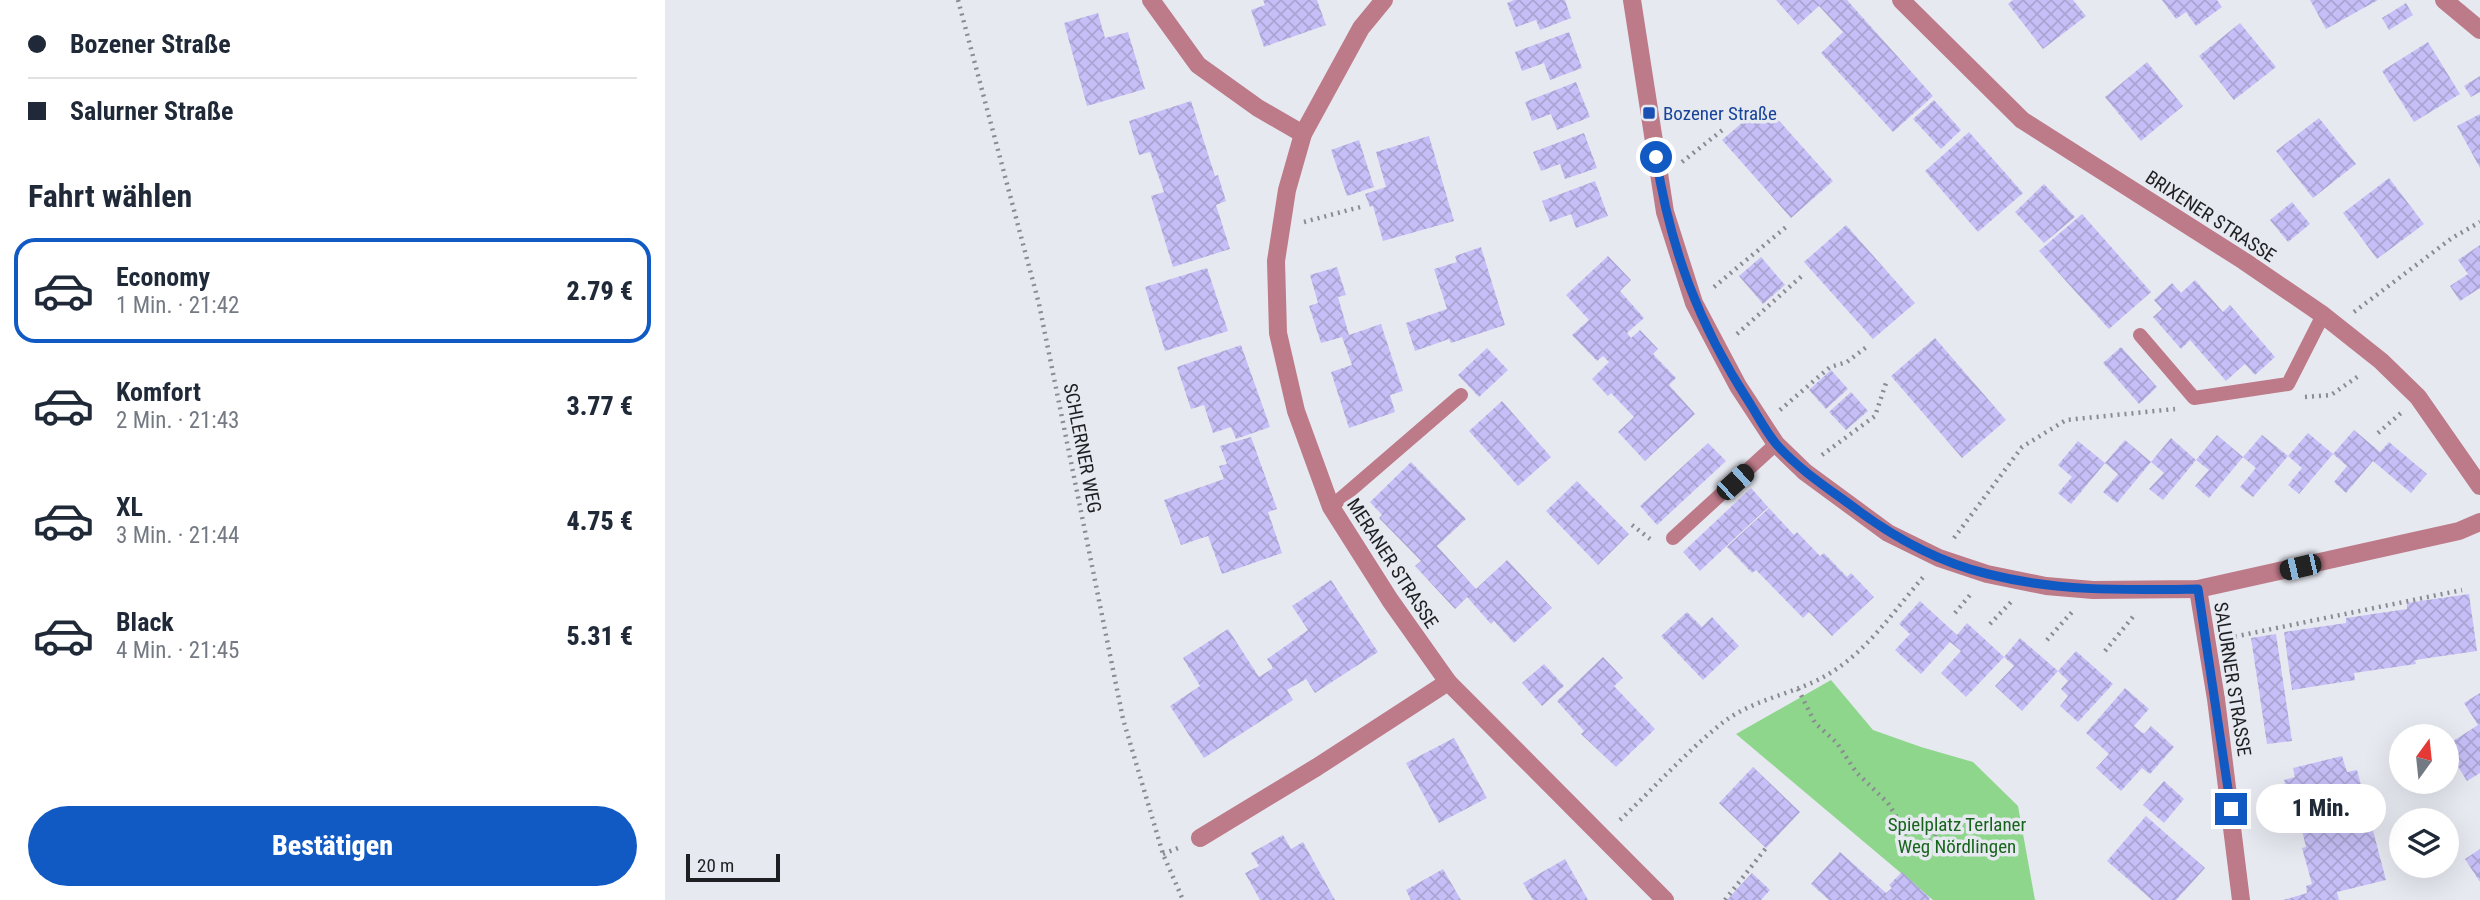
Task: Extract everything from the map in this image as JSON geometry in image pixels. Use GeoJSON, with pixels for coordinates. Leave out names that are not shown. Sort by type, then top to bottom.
{"type":"FeatureCollection","features":[{"type":"Feature","properties":{"kind":"street"},"geometry":{"type":"LineString","coordinates":[[1151,0],[1198,65],[1258,108],[1303,134]]}},
{"type":"Feature","properties":{"kind":"street","name":"MERANER STRASSE"},"geometry":{"type":"LineString","coordinates":[[1384,0],[1361,28],[1303,134],[1287,191],[1276,261],[1278,333],[1296,411],[1331,507],[1390,600],[1448,682],[1665,900]]}},
{"type":"Feature","properties":{"kind":"street"},"geometry":{"type":"LineString","coordinates":[[1632,0],[1665,212],[1694,303],[1718,350],[1776,444],[1805,472],[1888,533],[1940,558],[1975,570],[2046,586],[2093,590],[2198,589],[2446,534],[2480,522]]}},
{"type":"Feature","properties":{"kind":"street","name":"BRIXENER STRASSE"},"geometry":{"type":"LineString","coordinates":[[1901,0],[2022,120],[2243,261],[2330,320],[2381,361],[2418,397],[2480,486]]}},
{"type":"Feature","properties":{"kind":"street"},"geometry":{"type":"LineString","coordinates":[[2444,0],[2480,30]]}},
{"type":"Feature","properties":{"kind":"street","name":"SALURNER STRASSE"},"geometry":{"type":"LineString","coordinates":[[2198,589],[2218,712],[2241,900]]}},
{"type":"Feature","properties":{"kind":"street"},"geometry":{"type":"LineString","coordinates":[[1200,838],[1327,761],[1448,682]]}},
{"type":"Feature","properties":{"kind":"lane"},"geometry":{"type":"LineString","coordinates":[[2140,335],[2194,398],[2288,384],[2330,320]]}},
{"type":"Feature","properties":{"kind":"lane"},"geometry":{"type":"LineString","coordinates":[[1331,507],[1461,395]]}},
{"type":"Feature","properties":{"kind":"lane"},"geometry":{"type":"LineString","coordinates":[[1673,538],[1776,444]]}},
{"type":"Feature","properties":{"kind":"path","name":"SCHLERNER WEG"},"geometry":{"type":"LineString","coordinates":[[958,0],[1039,304],[1123,719],[1163,854],[1183,900]]}},
{"type":"Feature","properties":{"kind":"path"},"geometry":{"type":"LineString","coordinates":[[1659,180],[1725,128]]}},
{"type":"Feature","properties":{"kind":"path"},"geometry":{"type":"LineString","coordinates":[[1281,229],[1364,206]]}},
{"type":"Feature","properties":{"kind":"path"},"geometry":{"type":"LineString","coordinates":[[2330,320],[2480,222]]}},
{"type":"Feature","properties":{"kind":"path"},"geometry":{"type":"LineString","coordinates":[[1694,303],[1786,227]]}},
{"type":"Feature","properties":{"kind":"path"},"geometry":{"type":"LineString","coordinates":[[1718,350],[1804,274]]}},
{"type":"Feature","properties":{"kind":"path"},"geometry":{"type":"LineString","coordinates":[[1763,424],[1830,367],[1847,362],[1869,345]]}},
{"type":"Feature","properties":{"kind":"path"},"geometry":{"type":"LineString","coordinates":[[1805,472],[1828,448],[1875,416],[1886,383]]}},
{"type":"Feature","properties":{"kind":"path"},"geometry":{"type":"LineString","coordinates":[[2105,650],[2156,589]]}},
{"type":"Feature","properties":{"kind":"path"},"geometry":{"type":"LineString","coordinates":[[2207,642],[2462,590]]}},
{"type":"Feature","properties":{"kind":"path"},"geometry":{"type":"LineString","coordinates":[[1798,689],[1815,723],[1837,743],[1856,772],[1888,803],[1906,833],[1922,850],[1940,830],[1954,823]]}},
{"type":"Feature","properties":{"kind":"path"},"geometry":{"type":"LineString","coordinates":[[1725,900],[1766,848]]}},
{"type":"Feature","properties":{"kind":"green space","name":"Spielplatz Terlaner Weg Nördlingen"},"geometry":{"type":"Polygon","coordinates":[[[1831,680],[1873,730],[1973,762],[2018,806],[2035,900],[1933,900],[1736,734],[1831,680]]]}},
{"type":"Feature","properties":{"kind":"building"},"geometry":{"type":"Polygon","coordinates":[[[1263,0],[1317,0],[1326,25],[1264,47],[1251,10],[1265,5],[1263,0]]]}},
{"type":"Feature","properties":{"kind":"building"},"geometry":{"type":"Polygon","coordinates":[[[1514,0],[1565,0],[1571,18],[1540,30],[1536,20],[1516,27],[1507,3],[1514,0]]]}},
{"type":"Feature","properties":{"kind":"building"},"geometry":{"type":"Polygon","coordinates":[[[1776,0],[1847,0],[1933,96],[1893,132],[1821,53],[1843,32],[1819,6],[1798,25],[1776,0]]]}},
{"type":"Feature","properties":{"kind":"building"},"geometry":{"type":"Polygon","coordinates":[[[2013,0],[2073,0],[2086,16],[2043,49],[2008,4],[2013,0]]]}},
{"type":"Feature","properties":{"kind":"building"},"geometry":{"type":"Polygon","coordinates":[[[2162,0],[2217,0],[2222,7],[2196,26],[2186,12],[2176,19],[2162,0]]]}},
{"type":"Feature","properties":{"kind":"building"},"geometry":{"type":"Polygon","coordinates":[[[2310,0],[2378,0],[2326,29],[2310,0]]]}},
{"type":"Feature","properties":{"kind":"building"},"geometry":{"type":"Polygon","coordinates":[[[2406,3],[2413,15],[2389,30],[2382,18],[2406,3]]]}},
{"type":"Feature","properties":{"kind":"building"},"geometry":{"type":"Polygon","coordinates":[[[1098,13],[1105,38],[1128,32],[1145,89],[1087,106],[1064,23],[1098,13]]]}},
{"type":"Feature","properties":{"kind":"building"},"geometry":{"type":"Polygon","coordinates":[[[2240,23],[2276,67],[2234,100],[2199,56],[2240,23]]]}},
{"type":"Feature","properties":{"kind":"building"},"geometry":{"type":"Polygon","coordinates":[[[1569,32],[1582,68],[1550,80],[1544,63],[1522,71],[1515,52],[1569,32]]]}},
{"type":"Feature","properties":{"kind":"building"},"geometry":{"type":"Polygon","coordinates":[[[2428,42],[2460,94],[2414,122],[2382,71],[2428,42]]]}},
{"type":"Feature","properties":{"kind":"building"},"geometry":{"type":"Polygon","coordinates":[[[2147,62],[2183,106],[2141,141],[2105,97],[2147,62]]]}},
{"type":"Feature","properties":{"kind":"building"},"geometry":{"type":"Polygon","coordinates":[[[2480,76],[2480,92],[2471,97],[2464,86],[2480,76]]]}},
{"type":"Feature","properties":{"kind":"building"},"geometry":{"type":"Polygon","coordinates":[[[1576,82],[1590,117],[1557,130],[1551,114],[1532,121],[1525,102],[1576,82]]]}},
{"type":"Feature","properties":{"kind":"building"},"geometry":{"type":"Polygon","coordinates":[[[1934,100],[1961,130],[1941,149],[1913,119],[1934,100]]]}},
{"type":"Feature","properties":{"kind":"building"},"geometry":{"type":"Polygon","coordinates":[[[1191,101],[1215,176],[1218,175],[1226,201],[1216,205],[1230,249],[1173,267],[1151,196],[1164,192],[1150,152],[1139,155],[1129,121],[1191,101]]]}},
{"type":"Feature","properties":{"kind":"building"},"geometry":{"type":"Polygon","coordinates":[[[1764,104],[1833,181],[1791,218],[1722,140],[1764,104]]]}},
{"type":"Feature","properties":{"kind":"building"},"geometry":{"type":"Polygon","coordinates":[[[2480,114],[2480,168],[2457,126],[2480,114]]]}},
{"type":"Feature","properties":{"kind":"building"},"geometry":{"type":"Polygon","coordinates":[[[2319,118],[2356,164],[2313,198],[2276,151],[2319,118]]]}},
{"type":"Feature","properties":{"kind":"building"},"geometry":{"type":"Polygon","coordinates":[[[1969,132],[2023,193],[1978,232],[1925,171],[1969,132]]]}},
{"type":"Feature","properties":{"kind":"building"},"geometry":{"type":"Polygon","coordinates":[[[1584,133],[1597,168],[1565,179],[1560,164],[1541,171],[1533,152],[1584,133]]]}},
{"type":"Feature","properties":{"kind":"building"},"geometry":{"type":"Polygon","coordinates":[[[1429,136],[1454,221],[1383,241],[1373,206],[1370,207],[1365,194],[1386,187],[1376,152],[1429,136]]]}},
{"type":"Feature","properties":{"kind":"building"},"geometry":{"type":"Polygon","coordinates":[[[1359,140],[1374,187],[1347,196],[1331,150],[1359,140]]]}},
{"type":"Feature","properties":{"kind":"building"},"geometry":{"type":"Polygon","coordinates":[[[2389,178],[2424,224],[2377,259],[2343,213],[2389,178]]]}},
{"type":"Feature","properties":{"kind":"building"},"geometry":{"type":"Polygon","coordinates":[[[1595,181],[1608,216],[1576,228],[1571,214],[1550,222],[1542,201],[1595,181]]]}},
{"type":"Feature","properties":{"kind":"building"},"geometry":{"type":"Polygon","coordinates":[[[2044,184],[2075,217],[2044,243],[2015,212],[2044,184]]]}},
{"type":"Feature","properties":{"kind":"building"},"geometry":{"type":"Polygon","coordinates":[[[2292,202],[2310,224],[2288,242],[2270,220],[2292,202]]]}},
{"type":"Feature","properties":{"kind":"building"},"geometry":{"type":"Polygon","coordinates":[[[2082,214],[2151,292],[2109,329],[2039,251],[2082,214]]]}},
{"type":"Feature","properties":{"kind":"building"},"geometry":{"type":"Polygon","coordinates":[[[1846,225],[1915,303],[1873,339],[1804,262],[1846,225]]]}},
{"type":"Feature","properties":{"kind":"building"},"geometry":{"type":"Polygon","coordinates":[[[2480,245],[2480,288],[2460,301],[2450,286],[2468,274],[2458,260],[2480,245]]]}},
{"type":"Feature","properties":{"kind":"building"},"geometry":{"type":"Polygon","coordinates":[[[1481,247],[1505,325],[1451,343],[1449,339],[1415,351],[1406,323],[1447,309],[1434,269],[1457,262],[1455,256],[1481,247]]]}},
{"type":"Feature","properties":{"kind":"building"},"geometry":{"type":"Polygon","coordinates":[[[1608,256],[1631,280],[1620,291],[1644,318],[1627,333],[1631,338],[1640,330],[1658,349],[1653,354],[1676,378],[1669,385],[1695,414],[1645,461],[1618,432],[1634,417],[1611,393],[1608,396],[1592,379],[1609,362],[1603,356],[1597,361],[1572,335],[1589,320],[1566,295],[1608,256]]]}},
{"type":"Feature","properties":{"kind":"building"},"geometry":{"type":"Polygon","coordinates":[[[1761,257],[1785,285],[1763,304],[1739,276],[1761,257]]]}},
{"type":"Feature","properties":{"kind":"building"},"geometry":{"type":"Polygon","coordinates":[[[1337,267],[1346,295],[1338,297],[1349,335],[1381,324],[1403,391],[1390,395],[1395,412],[1349,428],[1331,372],[1352,365],[1342,337],[1321,343],[1309,306],[1318,303],[1310,275],[1337,267]]]}},
{"type":"Feature","properties":{"kind":"building"},"geometry":{"type":"Polygon","coordinates":[[[1207,268],[1228,331],[1165,351],[1145,287],[1207,268]]]}},
{"type":"Feature","properties":{"kind":"building"},"geometry":{"type":"Polygon","coordinates":[[[2195,280],[2223,312],[2230,305],[2275,357],[2255,375],[2245,364],[2226,381],[2190,340],[2181,349],[2153,317],[2162,309],[2154,300],[2172,283],[2181,293],[2195,280]]]}},
{"type":"Feature","properties":{"kind":"building"},"geometry":{"type":"Polygon","coordinates":[[[1935,338],[2006,420],[1962,458],[1891,376],[1935,338]]]}},
{"type":"Feature","properties":{"kind":"building"},"geometry":{"type":"Polygon","coordinates":[[[1241,345],[1270,427],[1236,439],[1231,427],[1213,433],[1204,405],[1191,409],[1177,367],[1241,345]]]}},
{"type":"Feature","properties":{"kind":"building"},"geometry":{"type":"Polygon","coordinates":[[[2121,347],[2157,387],[2139,404],[2103,363],[2121,347]]]}},
{"type":"Feature","properties":{"kind":"building"},"geometry":{"type":"Polygon","coordinates":[[[1487,348],[1508,370],[1479,397],[1458,375],[1487,348]]]}},
{"type":"Feature","properties":{"kind":"building"},"geometry":{"type":"Polygon","coordinates":[[[1831,370],[1848,389],[1826,409],[1809,390],[1831,370]]]}},
{"type":"Feature","properties":{"kind":"building"},"geometry":{"type":"Polygon","coordinates":[[[1851,392],[1868,411],[1846,430],[1829,412],[1851,392]]]}},
{"type":"Feature","properties":{"kind":"building"},"geometry":{"type":"Polygon","coordinates":[[[1502,401],[1551,457],[1518,486],[1469,431],[1502,401]]]}},
{"type":"Feature","properties":{"kind":"building"},"geometry":{"type":"Polygon","coordinates":[[[2354,430],[2380,452],[2389,442],[2427,474],[2411,493],[2373,461],[2346,493],[2334,482],[2347,466],[2333,454],[2354,430]]]}},
{"type":"Feature","properties":{"kind":"building"},"geometry":{"type":"Polygon","coordinates":[[[2308,433],[2333,454],[2299,494],[2288,485],[2302,468],[2288,456],[2308,433]]]}},
{"type":"Feature","properties":{"kind":"building"},"geometry":{"type":"Polygon","coordinates":[[[2217,435],[2243,457],[2209,498],[2195,486],[2209,470],[2196,460],[2217,435]]]}},
{"type":"Feature","properties":{"kind":"building"},"geometry":{"type":"Polygon","coordinates":[[[2262,435],[2288,456],[2253,497],[2240,487],[2256,468],[2243,457],[2262,435]]]}},
{"type":"Feature","properties":{"kind":"building"},"geometry":{"type":"Polygon","coordinates":[[[1251,437],[1277,509],[1268,512],[1282,553],[1222,574],[1208,536],[1181,545],[1164,500],[1224,479],[1219,466],[1227,464],[1220,446],[1251,437]]]}},
{"type":"Feature","properties":{"kind":"building"},"geometry":{"type":"Polygon","coordinates":[[[2171,438],[2196,460],[2163,500],[2149,489],[2164,473],[2151,462],[2171,438]]]}},
{"type":"Feature","properties":{"kind":"building"},"geometry":{"type":"Polygon","coordinates":[[[2125,440],[2151,462],[2117,503],[2103,492],[2118,474],[2105,463],[2125,440]]]}},
{"type":"Feature","properties":{"kind":"building"},"geometry":{"type":"Polygon","coordinates":[[[2078,441],[2105,463],[2071,504],[2058,493],[2072,477],[2058,465],[2078,441]]]}},
{"type":"Feature","properties":{"kind":"building"},"geometry":{"type":"Polygon","coordinates":[[[1708,443],[1726,461],[1657,525],[1640,506],[1708,443]]]}},
{"type":"Feature","properties":{"kind":"building"},"geometry":{"type":"Polygon","coordinates":[[[1411,462],[1466,519],[1437,546],[1476,589],[1507,560],[1552,608],[1514,643],[1494,621],[1491,624],[1467,597],[1455,609],[1415,566],[1421,561],[1379,518],[1382,515],[1370,502],[1411,462]]]}},
{"type":"Feature","properties":{"kind":"building"},"geometry":{"type":"Polygon","coordinates":[[[1577,481],[1629,534],[1598,565],[1546,511],[1577,481]]]}},
{"type":"Feature","properties":{"kind":"building"},"geometry":{"type":"Polygon","coordinates":[[[1751,488],[1768,507],[1700,571],[1683,552],[1751,488]]]}},
{"type":"Feature","properties":{"kind":"building"},"geometry":{"type":"Polygon","coordinates":[[[1769,508],[1794,535],[1797,532],[1820,556],[1824,553],[1847,577],[1851,573],[1874,597],[1832,636],[1809,612],[1803,618],[1756,570],[1752,573],[1727,547],[1769,508]]]}},
{"type":"Feature","properties":{"kind":"building"},"geometry":{"type":"Polygon","coordinates":[[[1331,580],[1378,652],[1315,693],[1306,679],[1287,690],[1293,700],[1204,758],[1170,706],[1200,686],[1183,658],[1228,629],[1259,677],[1273,668],[1267,659],[1308,630],[1292,606],[1331,580]]]}},
{"type":"Feature","properties":{"kind":"building"},"geometry":{"type":"Polygon","coordinates":[[[2469,594],[2477,651],[2415,660],[2416,664],[2354,673],[2355,680],[2292,690],[2284,632],[2346,623],[2346,618],[2407,609],[2407,603],[2469,594]]]}},
{"type":"Feature","properties":{"kind":"building"},"geometry":{"type":"Polygon","coordinates":[[[1920,601],[1957,635],[1967,623],[2004,657],[1966,697],[1941,673],[1961,651],[1950,642],[1921,674],[1895,650],[1910,634],[1899,624],[1920,601]]]}},
{"type":"Feature","properties":{"kind":"building"},"geometry":{"type":"Polygon","coordinates":[[[1687,612],[1702,627],[1712,617],[1739,646],[1703,680],[1661,636],[1687,612]]]}},
{"type":"Feature","properties":{"kind":"building"},"geometry":{"type":"Polygon","coordinates":[[[2276,634],[2292,741],[2267,744],[2251,638],[2276,634]]]}},
{"type":"Feature","properties":{"kind":"building"},"geometry":{"type":"Polygon","coordinates":[[[2020,638],[2058,671],[2022,711],[1995,686],[2014,666],[2004,657],[2020,638]]]}},
{"type":"Feature","properties":{"kind":"building"},"geometry":{"type":"Polygon","coordinates":[[[2076,651],[2113,684],[2078,722],[2060,706],[2068,696],[2061,689],[2068,681],[2058,671],[2076,651]]]}},
{"type":"Feature","properties":{"kind":"building"},"geometry":{"type":"Polygon","coordinates":[[[1603,657],[1623,678],[1614,686],[1655,729],[1616,767],[1581,734],[1584,731],[1557,701],[1603,657]]]}},
{"type":"Feature","properties":{"kind":"building"},"geometry":{"type":"Polygon","coordinates":[[[1544,664],[1564,686],[1542,706],[1522,683],[1544,664]]]}},
{"type":"Feature","properties":{"kind":"building"},"geometry":{"type":"Polygon","coordinates":[[[2125,688],[2149,709],[2134,726],[2144,734],[2151,726],[2174,747],[2150,774],[2142,768],[2121,791],[2096,768],[2109,754],[2086,733],[2125,688]]]}},
{"type":"Feature","properties":{"kind":"building"},"geometry":{"type":"Polygon","coordinates":[[[2480,693],[2480,773],[2467,781],[2459,768],[2459,737],[2478,725],[2464,703],[2480,693]]]}},
{"type":"Feature","properties":{"kind":"building"},"geometry":{"type":"Polygon","coordinates":[[[1454,738],[1487,798],[1439,823],[1406,763],[1454,738]]]}},
{"type":"Feature","properties":{"kind":"building"},"geometry":{"type":"Polygon","coordinates":[[[2342,756],[2347,772],[2357,770],[2386,880],[2337,892],[2339,900],[2283,900],[2307,893],[2306,886],[2312,884],[2302,848],[2306,847],[2299,818],[2294,819],[2284,780],[2295,777],[2293,768],[2342,756]]]}},
{"type":"Feature","properties":{"kind":"building"},"geometry":{"type":"Polygon","coordinates":[[[1753,767],[1800,812],[1766,848],[1719,803],[1753,767]]]}},
{"type":"Feature","properties":{"kind":"building"},"geometry":{"type":"Polygon","coordinates":[[[2164,781],[2184,799],[2164,823],[2143,805],[2164,781]]]}},
{"type":"Feature","properties":{"kind":"building"},"geometry":{"type":"Polygon","coordinates":[[[2146,816],[2205,868],[2176,900],[2152,900],[2107,861],[2146,816]]]}},
{"type":"Feature","properties":{"kind":"building"},"geometry":{"type":"Polygon","coordinates":[[[1283,835],[1291,849],[1303,842],[1335,900],[1260,900],[1245,873],[1259,866],[1251,853],[1283,835]]]}},
{"type":"Feature","properties":{"kind":"building"},"geometry":{"type":"Polygon","coordinates":[[[2480,849],[2480,882],[2465,859],[2480,849]]]}},
{"type":"Feature","properties":{"kind":"building"},"geometry":{"type":"Polygon","coordinates":[[[1840,852],[1886,893],[1892,888],[1889,885],[1902,872],[1930,898],[1929,900],[1829,900],[1811,884],[1840,852]]]}},
{"type":"Feature","properties":{"kind":"building"},"geometry":{"type":"Polygon","coordinates":[[[1565,859],[1588,900],[1533,900],[1523,883],[1565,859]]]}},
{"type":"Feature","properties":{"kind":"building"},"geometry":{"type":"Polygon","coordinates":[[[1443,869],[1461,900],[1411,900],[1406,890],[1443,869]]]}},
{"type":"Feature","properties":{"kind":"building"},"geometry":{"type":"Polygon","coordinates":[[[1752,873],[1770,890],[1761,900],[1727,900],[1752,873]]]}},
{"type":"Feature","properties":{"kind":"place","name":"Bozener Straße"},"geometry":{"type":"Point","coordinates":[1649,113]}},
{"type":"Feature","properties":{"kind":"route"},"geometry":{"type":"LineString","coordinates":[[1656,157],[1665,212],[1694,303],[1738,386],[1776,444],[1805,472],[1888,533],[1940,558],[1987,574],[2046,586],[2093,590],[2198,589],[2231,809]]}}]}
